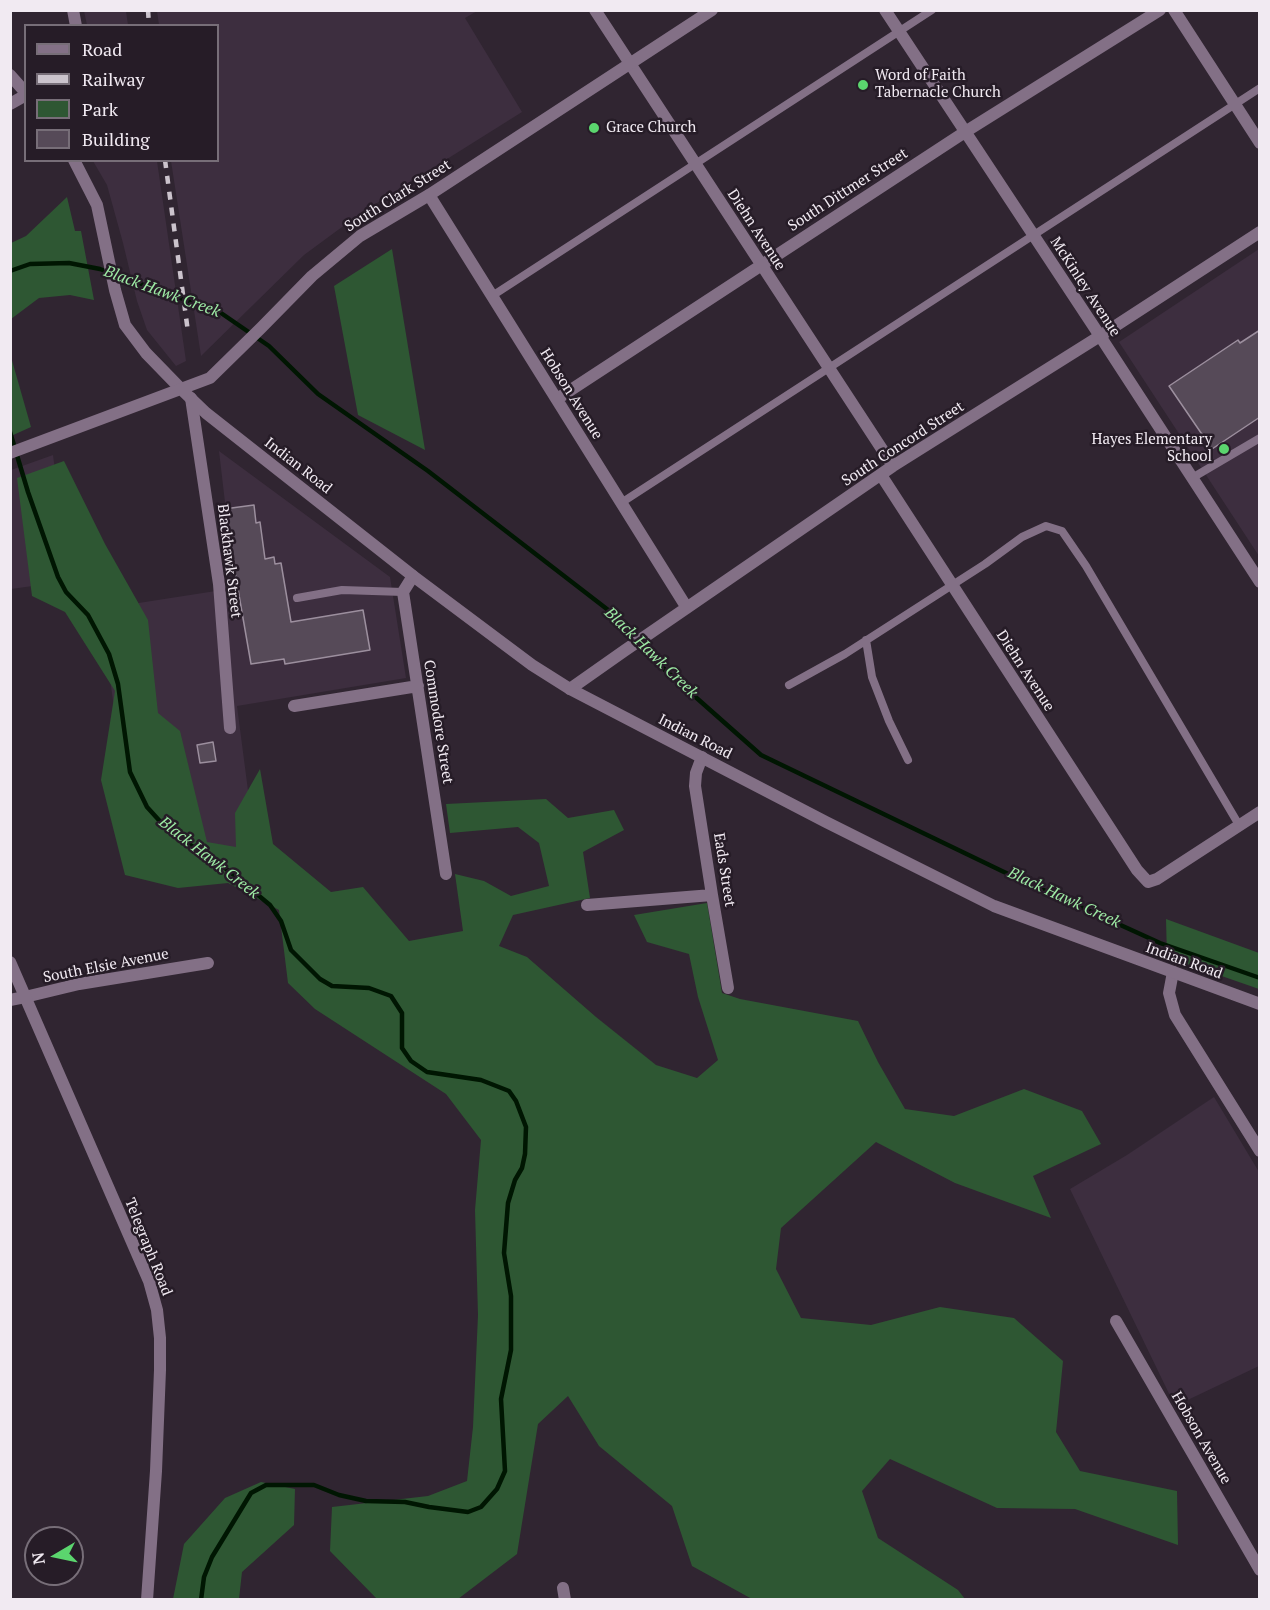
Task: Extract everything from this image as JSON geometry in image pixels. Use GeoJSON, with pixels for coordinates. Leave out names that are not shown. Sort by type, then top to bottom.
{"type":"FeatureCollection","features":[{"type":"Feature","properties":{"kind":"street","name":"Diehn Avenue"},"geometry":{"type":"LineString","coordinates":[[595,10],[893,466]]}},
{"type":"Feature","properties":{"kind":"street","name":"South Clark Street"},"geometry":{"type":"LineString","coordinates":[[10,453],[210,378],[312,276],[360,236],[429,195],[712,10]]}},
{"type":"Feature","properties":{"kind":"street","name":"McKinley Avenue"},"geometry":{"type":"LineString","coordinates":[[885,10],[1260,582]]}},
{"type":"Feature","properties":{"kind":"street","name":"South Dittmer Street"},"geometry":{"type":"LineString","coordinates":[[557,399],[964,132],[1160,10]]}},
{"type":"Feature","properties":{"kind":"street"},"geometry":{"type":"LineString","coordinates":[[1174,10],[1260,143]]}},
{"type":"Feature","properties":{"kind":"street"},"geometry":{"type":"LineString","coordinates":[[10,75],[24,92]]}},
{"type":"Feature","properties":{"kind":"street"},"geometry":{"type":"LineString","coordinates":[[10,104],[24,95]]}},
{"type":"Feature","properties":{"kind":"street"},"geometry":{"type":"LineString","coordinates":[[75,162],[97,205],[125,325],[146,353],[181,389]]}},
{"type":"Feature","properties":{"kind":"street","name":"Hobson Avenue"},"geometry":{"type":"LineString","coordinates":[[429,195],[687,608]]}},
{"type":"Feature","properties":{"kind":"street","name":"South Concord Street"},"geometry":{"type":"LineString","coordinates":[[570,689],[893,466],[1260,232]]}},
{"type":"Feature","properties":{"kind":"street","name":"Indian Road"},"geometry":{"type":"LineString","coordinates":[[181,389],[206,413],[413,576],[532,665],[570,689],[994,906],[1260,1004]]}},
{"type":"Feature","properties":{"kind":"street","name":"Blackhawk Street"},"geometry":{"type":"LineString","coordinates":[[191,398],[219,584],[230,728]]}},
{"type":"Feature","properties":{"kind":"street","name":"Diehn Avenue"},"geometry":{"type":"LineString","coordinates":[[881,475],[1137,870],[1148,882],[1157,879],[1239,825]]}},
{"type":"Feature","properties":{"kind":"street"},"geometry":{"type":"LineString","coordinates":[[403,592],[413,576]]}},
{"type":"Feature","properties":{"kind":"street","name":"Commodore Street"},"geometry":{"type":"LineString","coordinates":[[403,592],[446,874]]}},
{"type":"Feature","properties":{"kind":"street"},"geometry":{"type":"LineString","coordinates":[[294,705],[418,686]]}},
{"type":"Feature","properties":{"kind":"street","name":"Eads Street"},"geometry":{"type":"LineString","coordinates":[[702,757],[696,773],[695,786],[728,988]]}},
{"type":"Feature","properties":{"kind":"street"},"geometry":{"type":"LineString","coordinates":[[1239,825],[1260,812]]}},
{"type":"Feature","properties":{"kind":"street"},"geometry":{"type":"LineString","coordinates":[[586,905],[712,895]]}},
{"type":"Feature","properties":{"kind":"street","name":"Telegraph Road"},"geometry":{"type":"LineString","coordinates":[[10,962],[149,1281],[157,1310],[160,1370],[147,1599]]}},
{"type":"Feature","properties":{"kind":"street","name":"South Elsie Avenue"},"geometry":{"type":"LineString","coordinates":[[10,1000],[79,984],[208,963]]}},
{"type":"Feature","properties":{"kind":"street"},"geometry":{"type":"LineString","coordinates":[[1173,972],[1169,993],[1174,1015],[1260,1151]]}},
{"type":"Feature","properties":{"kind":"street","name":"Hobson Avenue"},"geometry":{"type":"LineString","coordinates":[[1116,1321],[1260,1570]]}},
{"type":"Feature","properties":{"kind":"lane"},"geometry":{"type":"LineString","coordinates":[[492,296],[932,10]]}},
{"type":"Feature","properties":{"kind":"lane"},"geometry":{"type":"LineString","coordinates":[[621,503],[1260,88]]}},
{"type":"Feature","properties":{"kind":"lane"},"geometry":{"type":"LineString","coordinates":[[1192,478],[1260,438]]}},
{"type":"Feature","properties":{"kind":"lane"},"geometry":{"type":"LineString","coordinates":[[789,685],[845,654],[985,564],[1022,537],[1046,526],[1062,531],[1092,576],[1239,825]]}},
{"type":"Feature","properties":{"kind":"lane"},"geometry":{"type":"LineString","coordinates":[[297,598],[342,590],[403,592]]}},
{"type":"Feature","properties":{"kind":"lane"},"geometry":{"type":"LineString","coordinates":[[866,640],[872,676],[889,721],[908,760]]}},
{"type":"Feature","properties":{"kind":"shaded area"},"geometry":{"type":"Polygon","coordinates":[[[84,11],[126,11],[128,24],[87,24],[84,11]]]}},
{"type":"Feature","properties":{"kind":"shaded area"},"geometry":{"type":"Polygon","coordinates":[[[157,11],[477,11],[465,18],[522,112],[361,213],[304,255],[201,356],[171,162],[219,162],[219,24],[159,24],[157,11]]]}},
{"type":"Feature","properties":{"kind":"shaded area"},"geometry":{"type":"Polygon","coordinates":[[[94,162],[157,162],[186,361],[176,366],[147,330],[137,301],[107,185],[94,162]]]}},
{"type":"Feature","properties":{"kind":"shaded area","name":"Hayes Elementary School"},"geometry":{"type":"Polygon","coordinates":[[[1259,249],[1259,556],[1119,342],[1259,249]]]}},
{"type":"Feature","properties":{"kind":"shaded area"},"geometry":{"type":"Polygon","coordinates":[[[219,451],[390,577],[406,678],[237,706],[256,852],[137,869],[100,609],[235,588],[219,451]]]}},
{"type":"Feature","properties":{"kind":"shaded area"},"geometry":{"type":"Polygon","coordinates":[[[53,455],[69,581],[11,589],[11,470],[53,455]]]}},
{"type":"Feature","properties":{"kind":"shaded area"},"geometry":{"type":"Polygon","coordinates":[[[1214,1097],[1259,1172],[1259,1366],[1175,1406],[1070,1189],[1127,1155],[1214,1097]]]}},
{"type":"Feature","properties":{"kind":"green space"},"geometry":{"type":"Polygon","coordinates":[[[67,197],[75,231],[81,231],[94,300],[70,295],[39,298],[11,319],[11,243],[26,236],[67,197]]]}},
{"type":"Feature","properties":{"kind":"green space"},"geometry":{"type":"Polygon","coordinates":[[[392,249],[425,450],[358,415],[334,286],[392,249]]]}},
{"type":"Feature","properties":{"kind":"green space"},"geometry":{"type":"Polygon","coordinates":[[[11,357],[31,427],[11,436],[11,357]]]}},
{"type":"Feature","properties":{"kind":"green space"},"geometry":{"type":"Polygon","coordinates":[[[64,461],[105,544],[148,620],[158,713],[180,731],[207,842],[236,847],[235,813],[260,769],[273,844],[331,892],[363,887],[409,941],[463,931],[455,874],[484,881],[511,896],[549,886],[539,843],[518,827],[450,833],[446,804],[546,799],[568,818],[614,810],[624,830],[583,852],[590,898],[513,915],[499,946],[527,957],[656,1065],[697,1078],[718,1060],[698,997],[689,954],[647,942],[634,915],[707,903],[722,993],[740,999],[858,1021],[905,1109],[954,1116],[1024,1089],[1082,1111],[1101,1144],[1033,1176],[1051,1218],[955,1183],[876,1142],[781,1228],[776,1269],[801,1318],[871,1325],[940,1307],[1014,1318],[1063,1361],[1056,1432],[1080,1471],[1177,1491],[1178,1545],[1075,1509],[997,1508],[890,1459],[862,1491],[878,1538],[958,1590],[965,1599],[752,1599],[692,1566],[672,1506],[599,1446],[568,1396],[538,1424],[517,1554],[458,1599],[377,1599],[330,1551],[332,1507],[428,1496],[467,1481],[473,1427],[478,1315],[475,1210],[481,1140],[446,1094],[315,1009],[288,983],[279,910],[228,883],[178,888],[125,875],[101,780],[115,691],[65,612],[32,596],[17,478],[64,461]]]}},
{"type":"Feature","properties":{"kind":"green space"},"geometry":{"type":"Polygon","coordinates":[[[1166,919],[1259,953],[1259,989],[1167,957],[1166,919]]]}},
{"type":"Feature","properties":{"kind":"green space"},"geometry":{"type":"Polygon","coordinates":[[[261,1482],[295,1489],[294,1525],[242,1572],[239,1599],[173,1599],[184,1544],[225,1498],[261,1482]]]}},
{"type":"Feature","properties":{"kind":"building"},"geometry":{"type":"Polygon","coordinates":[[[1260,330],[1260,417],[1212,449],[1169,386],[1238,340],[1240,343],[1260,330]]]}},
{"type":"Feature","properties":{"kind":"building"},"geometry":{"type":"Polygon","coordinates":[[[254,505],[256,523],[260,522],[265,559],[274,557],[275,564],[281,563],[291,622],[363,610],[370,650],[285,664],[284,659],[251,664],[224,509],[254,505]]]}},
{"type":"Feature","properties":{"kind":"building"},"geometry":{"type":"Polygon","coordinates":[[[213,742],[216,761],[200,763],[197,745],[213,742]]]}},
{"type":"Feature","properties":{"kind":"waterway","name":"Black Hawk Creek"},"geometry":{"type":"LineString","coordinates":[[10,271],[30,264],[69,263],[100,269],[221,313],[269,346],[318,394],[428,471],[625,623],[665,670],[761,755],[1004,872],[1160,943],[1260,978]]}},
{"type":"Feature","properties":{"kind":"waterway","name":"Black Hawk Creek"},"geometry":{"type":"LineString","coordinates":[[10,432],[58,577],[66,592],[88,615],[109,654],[118,684],[130,772],[147,807],[167,829],[229,871],[270,905],[281,921],[291,950],[320,979],[332,986],[369,988],[391,996],[402,1013],[402,1048],[411,1061],[427,1072],[481,1080],[509,1091],[516,1101],[526,1127],[522,1168],[515,1180],[508,1203],[504,1253],[511,1296],[511,1350],[501,1399],[505,1471],[497,1489],[481,1507],[468,1512],[405,1502],[366,1501],[339,1495],[314,1485],[266,1485],[251,1493],[212,1557],[204,1577],[201,1600]]}},
{"type":"Feature","properties":{"kind":"railway"},"geometry":{"type":"LineString","coordinates":[[148,10],[149,24]]}},
{"type":"Feature","properties":{"kind":"railway"},"geometry":{"type":"LineString","coordinates":[[165,162],[188,332]]}},
{"type":"Feature","properties":{"kind":"place","name":"Word of Faith Tabernacle Church"},"geometry":{"type":"Point","coordinates":[863,85]}},
{"type":"Feature","properties":{"kind":"place","name":"Grace Church"},"geometry":{"type":"Point","coordinates":[594,128]}},
{"type":"Feature","properties":{"kind":"place","name":"Hayes Elementary School"},"geometry":{"type":"Point","coordinates":[1224,449]}}]}
